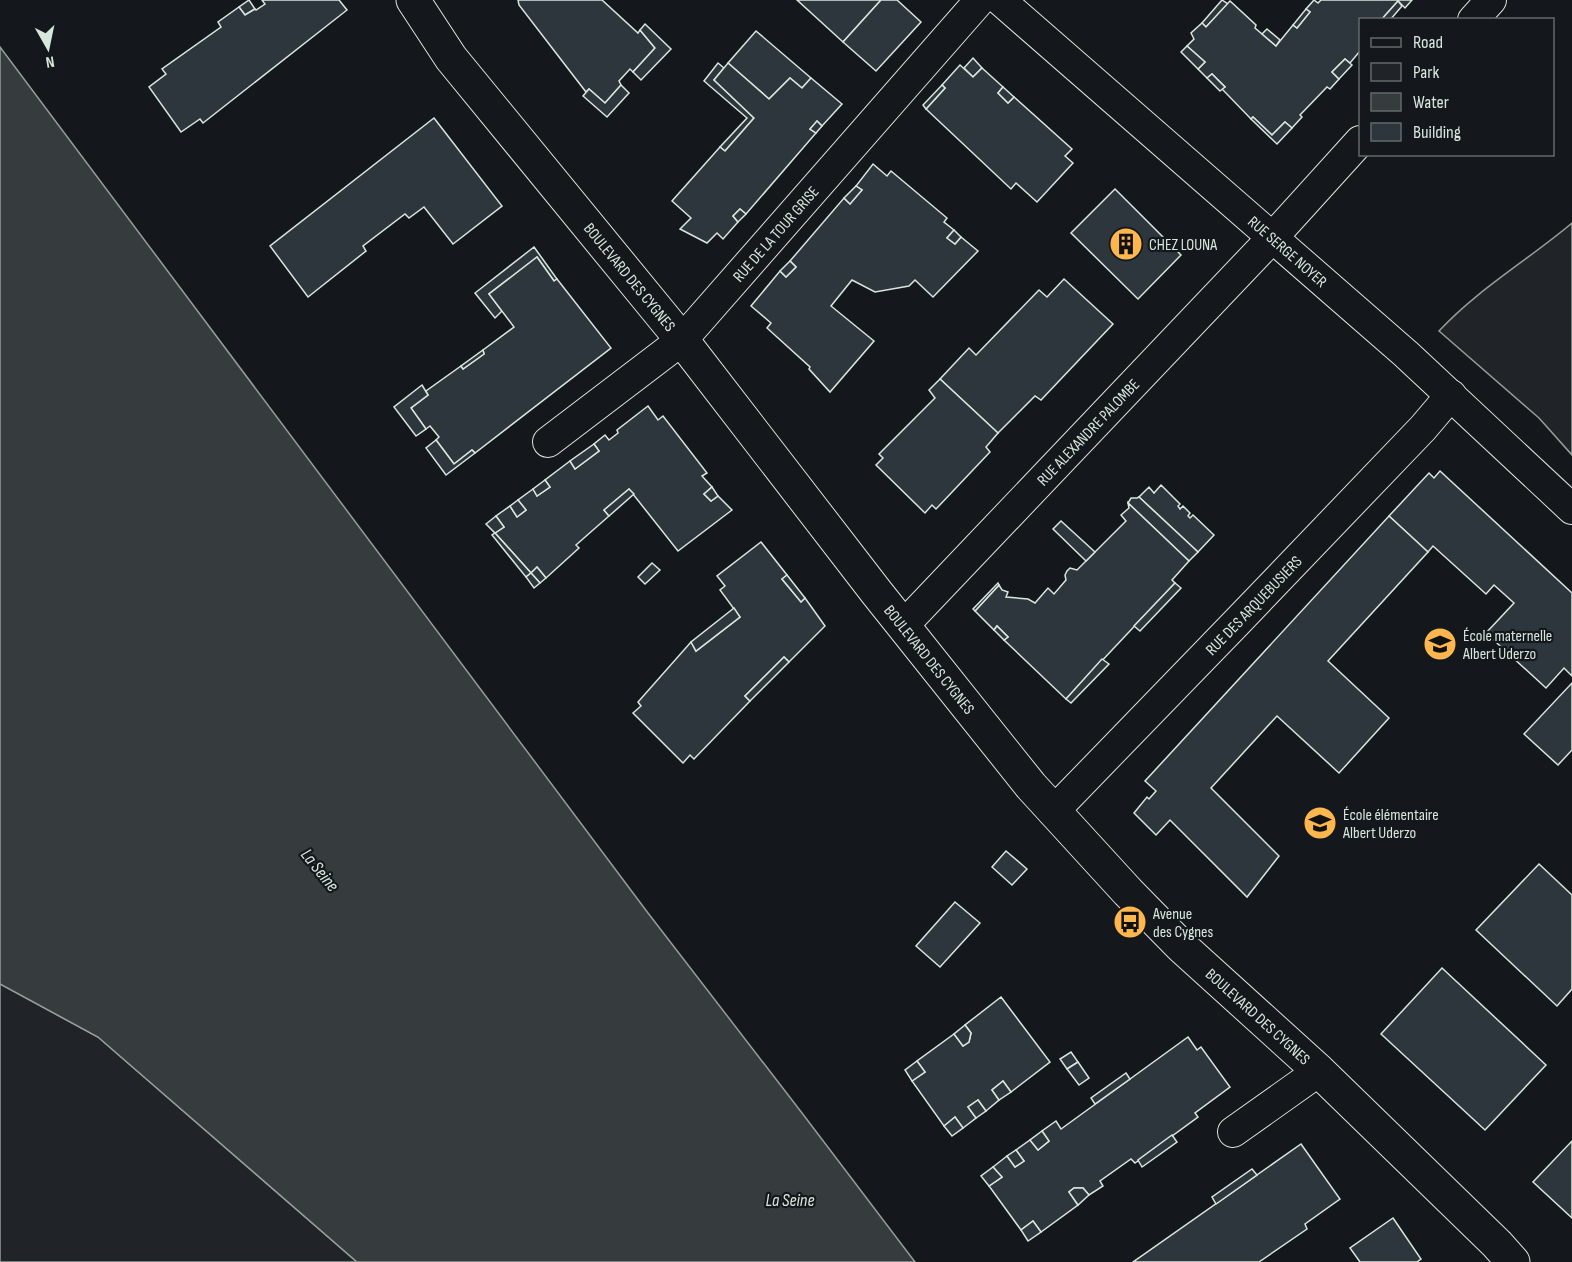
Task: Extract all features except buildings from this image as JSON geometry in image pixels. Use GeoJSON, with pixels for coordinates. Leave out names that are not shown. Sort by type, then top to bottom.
{"type":"FeatureCollection","features":[{"type":"Feature","properties":{"kind":"main road","name":"BOULEVARD DES CYGNES"},"geometry":{"type":"LineString","coordinates":[[412,0],[451,58],[682,340],[903,626],[1053,812],[1182,946],[1319,1071],[1513,1262]]}},
{"type":"Feature","properties":{"kind":"street","name":"RUE DE LA TOUR GRISE"},"geometry":{"type":"LineString","coordinates":[[548,442],[682,340],[980,0]]}},
{"type":"Feature","properties":{"kind":"street","name":"RUE SERGE NOYER"},"geometry":{"type":"LineString","coordinates":[[1000,0],[1451,395],[1572,508]]}},
{"type":"Feature","properties":{"kind":"street"},"geometry":{"type":"LineString","coordinates":[[1475,18],[1491,0]]}},
{"type":"Feature","properties":{"kind":"street","name":"RUE ALEXANDRE PALOMBE"},"geometry":{"type":"LineString","coordinates":[[903,626],[1273,237],[1359,142]]}},
{"type":"Feature","properties":{"kind":"street","name":"RUE DES ARQUEBUSIERS"},"geometry":{"type":"LineString","coordinates":[[1053,812],[1239,621],[1423,428],[1451,395]]}},
{"type":"Feature","properties":{"kind":"street"},"geometry":{"type":"LineString","coordinates":[[1233,1132],[1319,1071]]}},
{"type":"Feature","properties":{"kind":"green space"},"geometry":{"type":"Polygon","coordinates":[[[1572,223],[1572,455],[1539,418],[1439,331],[1487,288],[1572,223]]]}},
{"type":"Feature","properties":{"kind":"green space"},"geometry":{"type":"Polygon","coordinates":[[[0,984],[98,1037],[357,1262],[0,1262],[0,984]]]}},
{"type":"Feature","properties":{"kind":"water","name":"La Seine"},"geometry":{"type":"Polygon","coordinates":[[[0,47],[648,913],[915,1262],[357,1262],[98,1037],[0,984],[0,47]]]}},
{"type":"Feature","properties":{"kind":"place","name":"CHEZ LOUNA"},"geometry":{"type":"Point","coordinates":[1126,244]}},
{"type":"Feature","properties":{"kind":"place","name":"École maternelle Albert Uderzo"},"geometry":{"type":"Point","coordinates":[1440,644]}},
{"type":"Feature","properties":{"kind":"place","name":"École élémentaire Albert Uderzo"},"geometry":{"type":"Point","coordinates":[1320,823]}},
{"type":"Feature","properties":{"kind":"place","name":"Avenue des Cygnes"},"geometry":{"type":"Point","coordinates":[1130,922]}}]}
